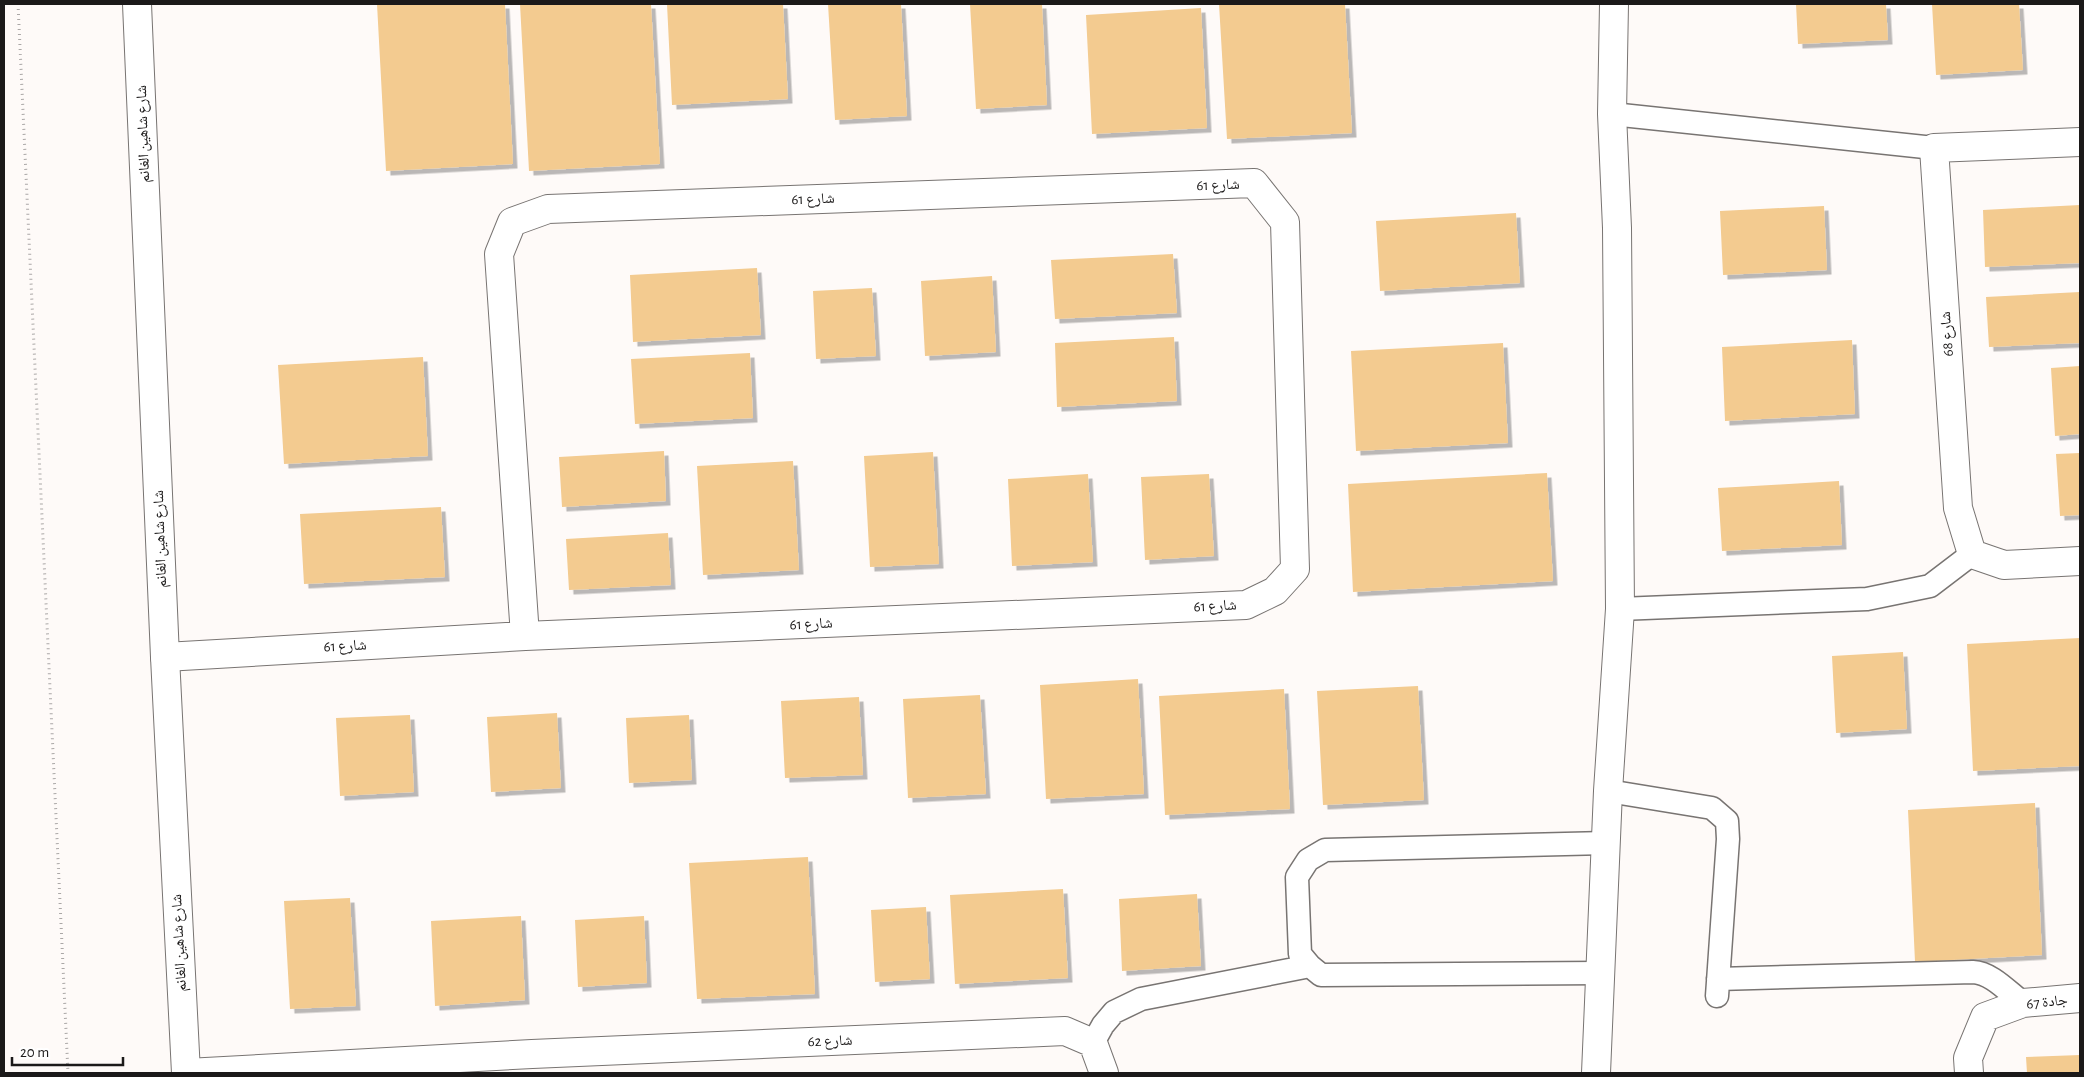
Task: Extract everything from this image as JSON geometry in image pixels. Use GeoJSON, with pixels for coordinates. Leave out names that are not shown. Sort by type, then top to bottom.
{"type":"FeatureCollection","features":[{"type":"Feature","properties":{"kind":"street","name":"شارع شاهين الغانم"},"geometry":{"type":"LineString","coordinates":[[137,4],[165,657],[186,1073]]}},
{"type":"Feature","properties":{"kind":"street"},"geometry":{"type":"LineString","coordinates":[[1596,1073],[1608,791],[1620,609],[1617,228],[1612,114],[1614,4]]}},
{"type":"Feature","properties":{"kind":"street"},"geometry":{"type":"LineString","coordinates":[[1934,148],[2080,142]]}},
{"type":"Feature","properties":{"kind":"street","name":"شارع 68"},"geometry":{"type":"LineString","coordinates":[[1934,148],[1958,508],[1972,554]]}},
{"type":"Feature","properties":{"kind":"street","name":"شارع 61"},"geometry":{"type":"LineString","coordinates":[[165,657],[525,636],[1246,605],[1275,592],[1295,569],[1285,222],[1254,183],[548,209],[512,222],[499,254],[525,636]]}},
{"type":"Feature","properties":{"kind":"street"},"geometry":{"type":"LineString","coordinates":[[1972,554],[2004,565],[2080,561]]}},
{"type":"Feature","properties":{"kind":"street","name":"جادة 67"},"geometry":{"type":"LineString","coordinates":[[1969,1073],[1968,1058],[1985,1016],[2023,1003],[2080,998]]}},
{"type":"Feature","properties":{"kind":"street","name":"شارع 62"},"geometry":{"type":"LineString","coordinates":[[186,1073],[533,1064],[1065,1031],[1094,1043]]}},
{"type":"Feature","properties":{"kind":"street"},"geometry":{"type":"LineString","coordinates":[[1094,1043],[1104,1073]]}},
{"type":"Feature","properties":{"kind":"lane"},"geometry":{"type":"LineString","coordinates":[[1612,114],[1934,148]]}},
{"type":"Feature","properties":{"kind":"lane"},"geometry":{"type":"LineString","coordinates":[[1620,609],[1867,599],[1930,586],[1972,554]]}},
{"type":"Feature","properties":{"kind":"lane"},"geometry":{"type":"LineString","coordinates":[[1608,791],[1712,808],[1727,821],[1728,839],[1718,988],[1980,972],[2023,1003]]}},
{"type":"Feature","properties":{"kind":"lane"},"geometry":{"type":"LineString","coordinates":[[1601,973],[1321,975],[1300,954],[1298,877],[1308,860],[1325,850],[1606,843]]}},
{"type":"Feature","properties":{"kind":"lane"},"geometry":{"type":"LineString","coordinates":[[1094,1043],[1102,1025],[1114,1012],[1140,999],[1310,966]]}},
{"type":"Feature","properties":{"kind":"path"},"geometry":{"type":"LineString","coordinates":[[18,4],[68,1073]]}},
{"type":"Feature","properties":{"kind":"building"},"geometry":{"type":"Polygon","coordinates":[[[377,4],[505,4],[513,164],[386,171],[377,4]]]}},
{"type":"Feature","properties":{"kind":"building"},"geometry":{"type":"Polygon","coordinates":[[[520,4],[651,4],[660,164],[529,171],[520,4]]]}},
{"type":"Feature","properties":{"kind":"building"},"geometry":{"type":"Polygon","coordinates":[[[667,4],[783,4],[788,99],[672,105],[667,4]]]}},
{"type":"Feature","properties":{"kind":"building"},"geometry":{"type":"Polygon","coordinates":[[[828,4],[901,4],[907,116],[835,120],[828,4]]]}},
{"type":"Feature","properties":{"kind":"building"},"geometry":{"type":"Polygon","coordinates":[[[970,4],[1042,4],[1047,105],[976,109],[970,4]]]}},
{"type":"Feature","properties":{"kind":"building"},"geometry":{"type":"Polygon","coordinates":[[[1219,4],[1345,4],[1352,133],[1227,139],[1219,4]]]}},
{"type":"Feature","properties":{"kind":"building"},"geometry":{"type":"Polygon","coordinates":[[[1796,4],[1886,4],[1888,40],[1798,44],[1796,4]]]}},
{"type":"Feature","properties":{"kind":"building"},"geometry":{"type":"Polygon","coordinates":[[[1932,4],[2019,4],[2023,70],[1936,75],[1932,4]]]}},
{"type":"Feature","properties":{"kind":"building"},"geometry":{"type":"Polygon","coordinates":[[[1201,8],[1207,128],[1092,134],[1086,15],[1201,8]]]}},
{"type":"Feature","properties":{"kind":"building"},"geometry":{"type":"Polygon","coordinates":[[[2080,205],[2080,263],[1985,267],[1983,210],[2080,205]]]}},
{"type":"Feature","properties":{"kind":"building"},"geometry":{"type":"Polygon","coordinates":[[[1824,206],[1827,270],[1723,275],[1720,211],[1824,206]]]}},
{"type":"Feature","properties":{"kind":"building"},"geometry":{"type":"Polygon","coordinates":[[[1516,213],[1520,283],[1380,291],[1376,221],[1516,213]]]}},
{"type":"Feature","properties":{"kind":"building"},"geometry":{"type":"Polygon","coordinates":[[[1173,254],[1177,313],[1055,319],[1051,260],[1173,254]]]}},
{"type":"Feature","properties":{"kind":"building"},"geometry":{"type":"Polygon","coordinates":[[[757,268],[761,335],[633,342],[630,275],[757,268]]]}},
{"type":"Feature","properties":{"kind":"building"},"geometry":{"type":"Polygon","coordinates":[[[992,276],[996,352],[925,356],[921,281],[992,276]]]}},
{"type":"Feature","properties":{"kind":"building"},"geometry":{"type":"Polygon","coordinates":[[[872,288],[876,356],[816,359],[813,291],[872,288]]]}},
{"type":"Feature","properties":{"kind":"building"},"geometry":{"type":"Polygon","coordinates":[[[2080,292],[2080,343],[1989,347],[1986,297],[2080,292]]]}},
{"type":"Feature","properties":{"kind":"building"},"geometry":{"type":"Polygon","coordinates":[[[1174,337],[1177,401],[1057,407],[1055,343],[1174,337]]]}},
{"type":"Feature","properties":{"kind":"building"},"geometry":{"type":"Polygon","coordinates":[[[1852,340],[1855,414],[1725,421],[1722,347],[1852,340]]]}},
{"type":"Feature","properties":{"kind":"building"},"geometry":{"type":"Polygon","coordinates":[[[1503,343],[1508,443],[1356,451],[1351,351],[1503,343]]]}},
{"type":"Feature","properties":{"kind":"building"},"geometry":{"type":"Polygon","coordinates":[[[750,353],[753,418],[635,424],[631,359],[750,353]]]}},
{"type":"Feature","properties":{"kind":"building"},"geometry":{"type":"Polygon","coordinates":[[[423,357],[428,456],[284,464],[278,365],[423,357]]]}},
{"type":"Feature","properties":{"kind":"building"},"geometry":{"type":"Polygon","coordinates":[[[2080,366],[2080,434],[2055,436],[2051,368],[2080,366]]]}},
{"type":"Feature","properties":{"kind":"building"},"geometry":{"type":"Polygon","coordinates":[[[664,451],[666,501],[562,507],[559,457],[664,451]]]}},
{"type":"Feature","properties":{"kind":"building"},"geometry":{"type":"Polygon","coordinates":[[[933,452],[939,564],[870,567],[864,456],[933,452]]]}},
{"type":"Feature","properties":{"kind":"building"},"geometry":{"type":"Polygon","coordinates":[[[2080,453],[2080,515],[2060,516],[2056,454],[2080,453]]]}},
{"type":"Feature","properties":{"kind":"building"},"geometry":{"type":"Polygon","coordinates":[[[793,461],[799,570],[703,575],[697,466],[793,461]]]}},
{"type":"Feature","properties":{"kind":"building"},"geometry":{"type":"Polygon","coordinates":[[[1547,473],[1553,581],[1353,592],[1348,484],[1547,473]]]}},
{"type":"Feature","properties":{"kind":"building"},"geometry":{"type":"Polygon","coordinates":[[[1088,474],[1093,562],[1012,566],[1008,479],[1088,474]]]}},
{"type":"Feature","properties":{"kind":"building"},"geometry":{"type":"Polygon","coordinates":[[[1209,474],[1214,556],[1145,560],[1141,477],[1209,474]]]}},
{"type":"Feature","properties":{"kind":"building"},"geometry":{"type":"Polygon","coordinates":[[[1839,481],[1842,545],[1722,551],[1718,488],[1839,481]]]}},
{"type":"Feature","properties":{"kind":"building"},"geometry":{"type":"Polygon","coordinates":[[[441,507],[445,577],[304,584],[300,514],[441,507]]]}},
{"type":"Feature","properties":{"kind":"building"},"geometry":{"type":"Polygon","coordinates":[[[668,533],[671,585],[569,590],[566,539],[668,533]]]}},
{"type":"Feature","properties":{"kind":"building"},"geometry":{"type":"Polygon","coordinates":[[[2080,638],[2080,766],[1973,771],[1967,644],[2080,638]]]}},
{"type":"Feature","properties":{"kind":"building"},"geometry":{"type":"Polygon","coordinates":[[[1903,652],[1907,729],[1836,733],[1832,656],[1903,652]]]}},
{"type":"Feature","properties":{"kind":"building"},"geometry":{"type":"Polygon","coordinates":[[[1138,679],[1144,794],[1046,799],[1040,685],[1138,679]]]}},
{"type":"Feature","properties":{"kind":"building"},"geometry":{"type":"Polygon","coordinates":[[[1418,686],[1424,800],[1323,805],[1317,691],[1418,686]]]}},
{"type":"Feature","properties":{"kind":"building"},"geometry":{"type":"Polygon","coordinates":[[[1284,689],[1290,809],[1165,815],[1159,696],[1284,689]]]}},
{"type":"Feature","properties":{"kind":"building"},"geometry":{"type":"Polygon","coordinates":[[[980,695],[986,794],[908,798],[903,699],[980,695]]]}},
{"type":"Feature","properties":{"kind":"building"},"geometry":{"type":"Polygon","coordinates":[[[859,697],[863,775],[785,778],[781,701],[859,697]]]}},
{"type":"Feature","properties":{"kind":"building"},"geometry":{"type":"Polygon","coordinates":[[[557,713],[561,788],[491,792],[487,717],[557,713]]]}},
{"type":"Feature","properties":{"kind":"building"},"geometry":{"type":"Polygon","coordinates":[[[410,715],[414,792],[340,796],[336,718],[410,715]]]}},
{"type":"Feature","properties":{"kind":"building"},"geometry":{"type":"Polygon","coordinates":[[[689,715],[692,780],[629,783],[626,718],[689,715]]]}},
{"type":"Feature","properties":{"kind":"building"},"geometry":{"type":"Polygon","coordinates":[[[2035,803],[2042,955],[1915,962],[1908,810],[2035,803]]]}},
{"type":"Feature","properties":{"kind":"building"},"geometry":{"type":"Polygon","coordinates":[[[808,857],[815,994],[697,999],[689,863],[808,857]]]}},
{"type":"Feature","properties":{"kind":"building"},"geometry":{"type":"Polygon","coordinates":[[[1063,889],[1068,978],[955,984],[950,895],[1063,889]]]}},
{"type":"Feature","properties":{"kind":"building"},"geometry":{"type":"Polygon","coordinates":[[[1197,894],[1201,966],[1122,971],[1119,899],[1197,894]]]}},
{"type":"Feature","properties":{"kind":"building"},"geometry":{"type":"Polygon","coordinates":[[[350,898],[356,1006],[290,1009],[284,901],[350,898]]]}},
{"type":"Feature","properties":{"kind":"building"},"geometry":{"type":"Polygon","coordinates":[[[926,907],[930,979],[875,982],[871,910],[926,907]]]}},
{"type":"Feature","properties":{"kind":"building"},"geometry":{"type":"Polygon","coordinates":[[[521,916],[525,1000],[435,1006],[431,921],[521,916]]]}},
{"type":"Feature","properties":{"kind":"building"},"geometry":{"type":"Polygon","coordinates":[[[644,916],[647,983],[578,987],[575,920],[644,916]]]}},
{"type":"Feature","properties":{"kind":"building"},"geometry":{"type":"Polygon","coordinates":[[[2080,1055],[2080,1073],[2027,1073],[2026,1057],[2080,1055]]]}}]}
